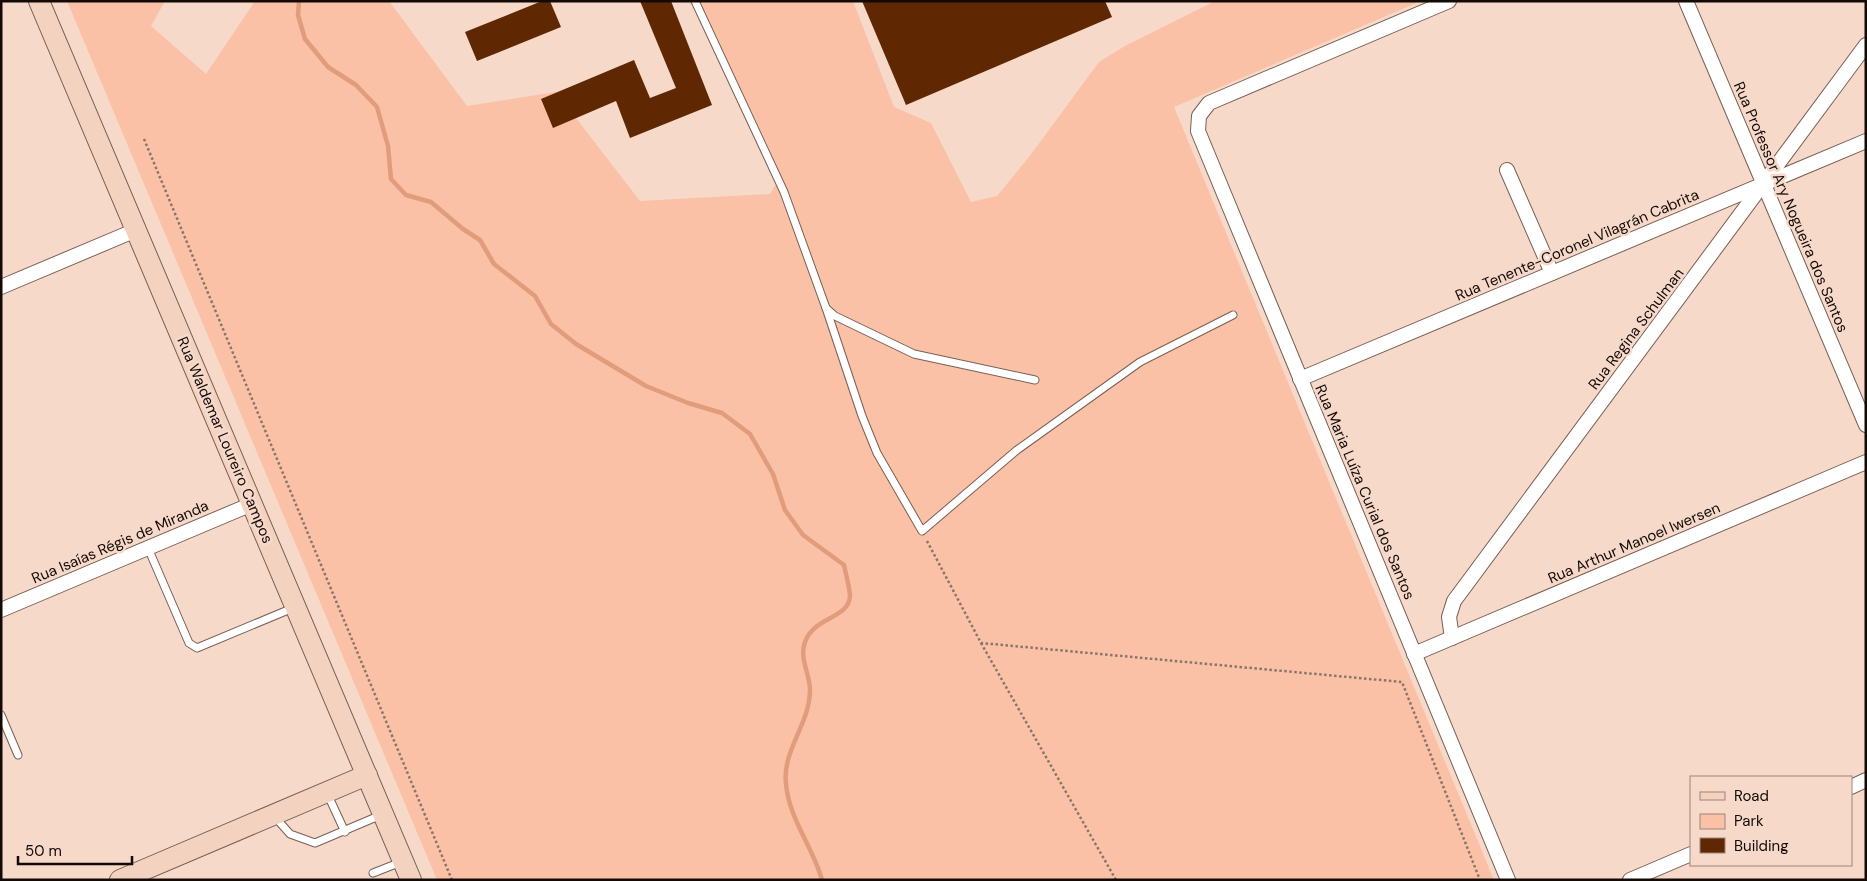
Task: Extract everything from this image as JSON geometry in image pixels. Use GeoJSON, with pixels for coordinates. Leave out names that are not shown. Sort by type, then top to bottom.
{"type":"FeatureCollection","features":[{"type":"Feature","properties":{"kind":"main road","name":"Rua Waldemar Loureiro Campos"},"geometry":{"type":"LineString","coordinates":[[39,1],[411,880]]}},
{"type":"Feature","properties":{"kind":"main road"},"geometry":{"type":"LineString","coordinates":[[120,880],[367,775]]}},
{"type":"Feature","properties":{"kind":"street","name":"Rua Maria Luíza Curial dos Santos"},"geometry":{"type":"LineString","coordinates":[[1449,1],[1209,103],[1199,116],[1199,137],[1508,880]]}},
{"type":"Feature","properties":{"kind":"street","name":"Rua Professor Ary Nogueira dos Santos"},"geometry":{"type":"LineString","coordinates":[[1686,1],[1866,425]]}},
{"type":"Feature","properties":{"kind":"street","name":"Rua Regina Schulman"},"geometry":{"type":"LineString","coordinates":[[1452,638],[1449,618],[1454,601],[1866,45]]}},
{"type":"Feature","properties":{"kind":"street","name":"Rua Tenente-Coronel Vilagrán Cabrita"},"geometry":{"type":"LineString","coordinates":[[1300,379],[1866,140]]}},
{"type":"Feature","properties":{"kind":"street"},"geometry":{"type":"LineString","coordinates":[[1507,170],[1552,273]]}},
{"type":"Feature","properties":{"kind":"street"},"geometry":{"type":"LineString","coordinates":[[1,287],[136,230]]}},
{"type":"Feature","properties":{"kind":"street","name":"Rua Arthur Manoel Iwersen"},"geometry":{"type":"LineString","coordinates":[[1414,654],[1866,462]]}},
{"type":"Feature","properties":{"kind":"street","name":"Rua Isaías Régis de Miranda"},"geometry":{"type":"LineString","coordinates":[[1,610],[252,504]]}},
{"type":"Feature","properties":{"kind":"street"},"geometry":{"type":"LineString","coordinates":[[1852,787],[1866,780]]}},
{"type":"Feature","properties":{"kind":"street"},"geometry":{"type":"LineString","coordinates":[[1630,880],[1690,854]]}},
{"type":"Feature","properties":{"kind":"lane"},"geometry":{"type":"LineString","coordinates":[[695,1],[784,192],[826,308],[862,416],[877,453],[922,530],[1016,450],[1140,362],[1233,315]]}},
{"type":"Feature","properties":{"kind":"lane"},"geometry":{"type":"LineString","coordinates":[[826,308],[835,316],[914,354],[1035,380]]}},
{"type":"Feature","properties":{"kind":"lane"},"geometry":{"type":"LineString","coordinates":[[148,548],[189,643],[193,647],[197,648],[296,607]]}},
{"type":"Feature","properties":{"kind":"lane"},"geometry":{"type":"LineString","coordinates":[[1,715],[18,755]]}},
{"type":"Feature","properties":{"kind":"lane"},"geometry":{"type":"LineString","coordinates":[[326,792],[341,833],[341,842]]}},
{"type":"Feature","properties":{"kind":"lane"},"geometry":{"type":"LineString","coordinates":[[274,815],[290,834],[315,843],[383,814]]}},
{"type":"Feature","properties":{"kind":"lane"},"geometry":{"type":"LineString","coordinates":[[374,873],[403,861]]}},
{"type":"Feature","properties":{"kind":"path"},"geometry":{"type":"LineString","coordinates":[[144,139],[452,880]]}},
{"type":"Feature","properties":{"kind":"path"},"geometry":{"type":"LineString","coordinates":[[922,530],[982,643],[1116,880]]}},
{"type":"Feature","properties":{"kind":"path"},"geometry":{"type":"LineString","coordinates":[[982,643],[1402,682],[1480,880]]}},
{"type":"Feature","properties":{"kind":"green space"},"geometry":{"type":"Polygon","coordinates":[[[67,1],[165,1],[151,26],[206,74],[255,1],[389,1],[467,106],[556,92],[640,201],[770,194],[776,184],[692,1],[853,1],[894,107],[931,123],[971,202],[997,196],[1029,157],[1099,62],[1125,46],[1215,1],[1421,1],[1174,107],[1494,880],[437,880],[67,1]]]}},
{"type":"Feature","properties":{"kind":"building"},"geometry":{"type":"Polygon","coordinates":[[[542,1],[550,1],[561,27],[477,61],[465,32],[542,1]]]}},
{"type":"Feature","properties":{"kind":"building"},"geometry":{"type":"Polygon","coordinates":[[[640,1],[671,1],[712,105],[630,138],[616,101],[553,128],[541,99],[634,60],[650,98],[676,88],[640,1]]]}},
{"type":"Feature","properties":{"kind":"building"},"geometry":{"type":"Polygon","coordinates":[[[862,1],[1105,1],[1112,17],[906,105],[862,1]]]}},
{"type":"Feature","properties":{"kind":"waterway"},"geometry":{"type":"LineString","coordinates":[[299,1],[298,15],[305,39],[328,67],[356,85],[377,107],[388,146],[391,179],[406,195],[431,202],[463,229],[480,240],[494,264],[535,296],[551,324],[576,344],[646,386],[688,403],[722,413],[750,434],[773,474],[785,510],[803,535],[844,565],[850,595],[848,603],[838,614],[816,627],[803,648],[810,684],[809,702],[788,760],[786,772],[788,797],[796,821],[822,880]]}}]}
